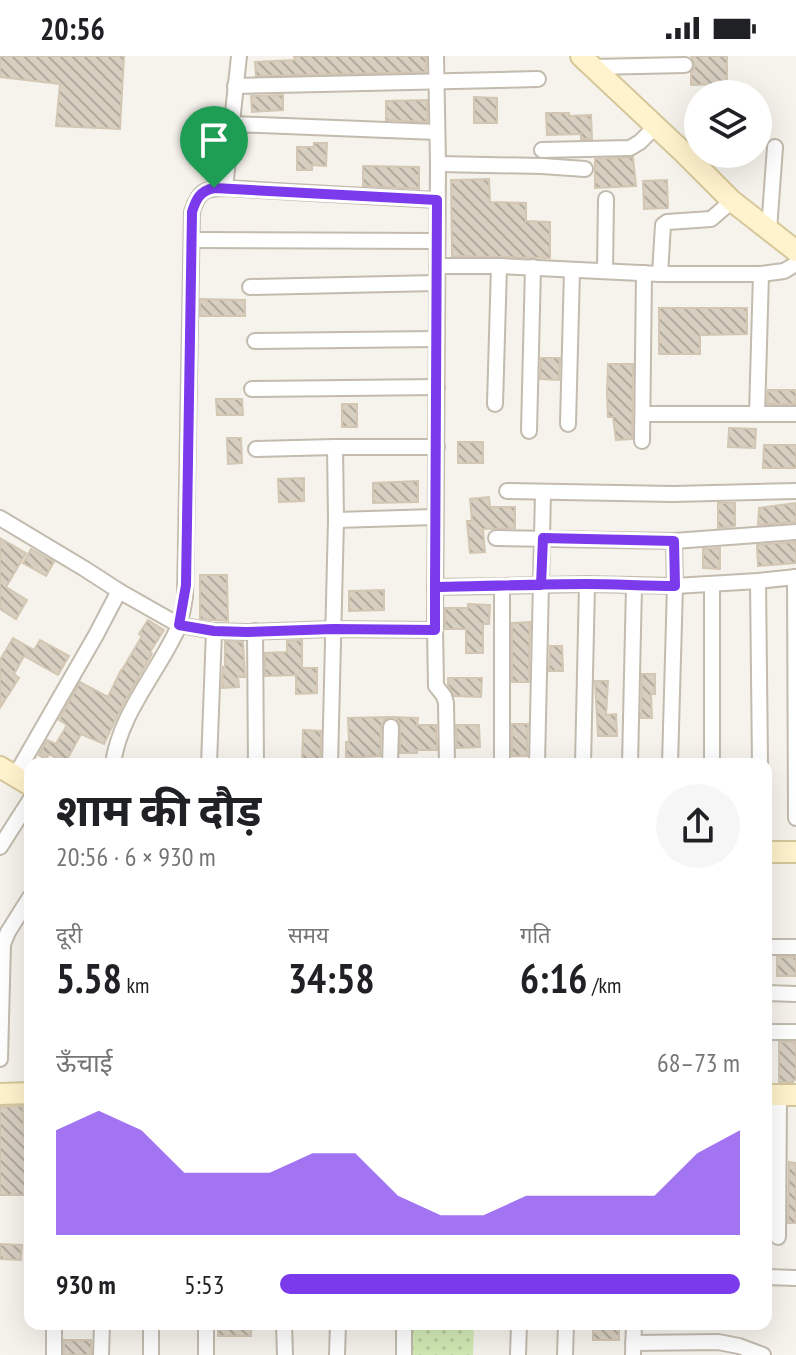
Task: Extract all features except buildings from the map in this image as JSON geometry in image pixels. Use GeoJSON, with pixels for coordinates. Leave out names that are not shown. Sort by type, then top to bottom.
{"type":"FeatureCollection","features":[{"type":"Feature","properties":{"kind":"street"},"geometry":{"type":"LineString","coordinates":[[225,188],[239,56]]}},
{"type":"Feature","properties":{"kind":"street"},"geometry":{"type":"LineString","coordinates":[[436,56],[435,630],[436,686],[446,703],[447,758]]}},
{"type":"Feature","properties":{"kind":"street"},"geometry":{"type":"LineString","coordinates":[[588,62],[685,65]]}},
{"type":"Feature","properties":{"kind":"street"},"geometry":{"type":"LineString","coordinates":[[588,62],[732,201],[796,251]]}},
{"type":"Feature","properties":{"kind":"street"},"geometry":{"type":"LineString","coordinates":[[235,86],[538,79]]}},
{"type":"Feature","properties":{"kind":"street"},"geometry":{"type":"LineString","coordinates":[[232,124],[437,132]]}},
{"type":"Feature","properties":{"kind":"street"},"geometry":{"type":"LineString","coordinates":[[542,150],[630,148],[656,126]]}},
{"type":"Feature","properties":{"kind":"street"},"geometry":{"type":"LineString","coordinates":[[769,230],[775,147]]}},
{"type":"Feature","properties":{"kind":"street"},"geometry":{"type":"LineString","coordinates":[[438,164],[585,169]]}},
{"type":"Feature","properties":{"kind":"street"},"geometry":{"type":"LineString","coordinates":[[114,758],[127,719],[179,625],[186,585],[192,212],[195,201],[207,190],[225,188],[437,200]]}},
{"type":"Feature","properties":{"kind":"street"},"geometry":{"type":"LineString","coordinates":[[605,271],[606,199]]}},
{"type":"Feature","properties":{"kind":"street"},"geometry":{"type":"LineString","coordinates":[[642,441],[652,274],[663,225],[667,222],[711,219],[732,201]]}},
{"type":"Feature","properties":{"kind":"street"},"geometry":{"type":"LineString","coordinates":[[192,240],[437,241]]}},
{"type":"Feature","properties":{"kind":"street"},"geometry":{"type":"LineString","coordinates":[[437,266],[533,267],[652,274],[761,274],[784,271],[796,264]]}},
{"type":"Feature","properties":{"kind":"street"},"geometry":{"type":"LineString","coordinates":[[495,404],[499,266]]}},
{"type":"Feature","properties":{"kind":"street"},"geometry":{"type":"LineString","coordinates":[[529,431],[533,267]]}},
{"type":"Feature","properties":{"kind":"street"},"geometry":{"type":"LineString","coordinates":[[568,424],[572,270]]}},
{"type":"Feature","properties":{"kind":"street"},"geometry":{"type":"LineString","coordinates":[[757,414],[761,274]]}},
{"type":"Feature","properties":{"kind":"street"},"geometry":{"type":"LineString","coordinates":[[250,287],[436,283]]}},
{"type":"Feature","properties":{"kind":"street"},"geometry":{"type":"LineString","coordinates":[[255,341],[436,339]]}},
{"type":"Feature","properties":{"kind":"street"},"geometry":{"type":"LineString","coordinates":[[252,389],[437,387]]}},
{"type":"Feature","properties":{"kind":"street"},"geometry":{"type":"LineString","coordinates":[[643,414],[796,414]]}},
{"type":"Feature","properties":{"kind":"street"},"geometry":{"type":"LineString","coordinates":[[330,758],[335,447]]}},
{"type":"Feature","properties":{"kind":"street"},"geometry":{"type":"LineString","coordinates":[[256,449],[437,447]]}},
{"type":"Feature","properties":{"kind":"street"},"geometry":{"type":"LineString","coordinates":[[507,491],[673,494],[796,491]]}},
{"type":"Feature","properties":{"kind":"street"},"geometry":{"type":"LineString","coordinates":[[537,758],[543,492]]}},
{"type":"Feature","properties":{"kind":"street"},"geometry":{"type":"LineString","coordinates":[[336,520],[435,517]]}},
{"type":"Feature","properties":{"kind":"street"},"geometry":{"type":"LineString","coordinates":[[0,518],[179,625],[214,631],[435,630]]}},
{"type":"Feature","properties":{"kind":"street"},"geometry":{"type":"LineString","coordinates":[[496,538],[674,541],[796,532]]}},
{"type":"Feature","properties":{"kind":"street"},"geometry":{"type":"LineString","coordinates":[[670,758],[674,541]]}},
{"type":"Feature","properties":{"kind":"street"},"geometry":{"type":"LineString","coordinates":[[435,587],[675,586],[796,577],[796,818]]}},
{"type":"Feature","properties":{"kind":"street"},"geometry":{"type":"LineString","coordinates":[[758,581],[760,758]]}},
{"type":"Feature","properties":{"kind":"street"},"geometry":{"type":"LineString","coordinates":[[583,758],[587,584]]}},
{"type":"Feature","properties":{"kind":"street"},"geometry":{"type":"LineString","coordinates":[[712,584],[712,758]]}},
{"type":"Feature","properties":{"kind":"street"},"geometry":{"type":"LineString","coordinates":[[502,586],[502,758]]}},
{"type":"Feature","properties":{"kind":"street"},"geometry":{"type":"LineString","coordinates":[[630,758],[634,586]]}},
{"type":"Feature","properties":{"kind":"street"},"geometry":{"type":"LineString","coordinates":[[25,758],[119,591]]}},
{"type":"Feature","properties":{"kind":"street"},"geometry":{"type":"LineString","coordinates":[[209,758],[214,631]]}},
{"type":"Feature","properties":{"kind":"street"},"geometry":{"type":"LineString","coordinates":[[255,631],[256,758]]}},
{"type":"Feature","properties":{"kind":"street"},"geometry":{"type":"LineString","coordinates":[[390,758],[391,727]]}},
{"type":"Feature","properties":{"kind":"street"},"geometry":{"type":"LineString","coordinates":[[0,847],[24,809]]}},
{"type":"Feature","properties":{"kind":"street"},"geometry":{"type":"LineString","coordinates":[[772,852],[796,852]]}},
{"type":"Feature","properties":{"kind":"street"},"geometry":{"type":"LineString","coordinates":[[0,1059],[3,936],[24,918]]}},
{"type":"Feature","properties":{"kind":"street"},"geometry":{"type":"LineString","coordinates":[[772,947],[796,947]]}},
{"type":"Feature","properties":{"kind":"street"},"geometry":{"type":"LineString","coordinates":[[772,993],[796,994]]}},
{"type":"Feature","properties":{"kind":"street"},"geometry":{"type":"LineString","coordinates":[[772,1032],[796,1032]]}},
{"type":"Feature","properties":{"kind":"street"},"geometry":{"type":"LineString","coordinates":[[0,1094],[24,1093]]}},
{"type":"Feature","properties":{"kind":"street"},"geometry":{"type":"LineString","coordinates":[[778,1237],[780,1095]]}},
{"type":"Feature","properties":{"kind":"street"},"geometry":{"type":"LineString","coordinates":[[772,1277],[796,1278]]}},
{"type":"Feature","properties":{"kind":"street"},"geometry":{"type":"LineString","coordinates":[[54,1330],[54,1355]]}},
{"type":"Feature","properties":{"kind":"street"},"geometry":{"type":"LineString","coordinates":[[101,1355],[102,1330]]}},
{"type":"Feature","properties":{"kind":"street"},"geometry":{"type":"LineString","coordinates":[[151,1330],[151,1355]]}},
{"type":"Feature","properties":{"kind":"street"},"geometry":{"type":"LineString","coordinates":[[206,1330],[206,1355]]}},
{"type":"Feature","properties":{"kind":"street"},"geometry":{"type":"LineString","coordinates":[[284,1330],[285,1355]]}},
{"type":"Feature","properties":{"kind":"street"},"geometry":{"type":"LineString","coordinates":[[337,1355],[338,1330]]}},
{"type":"Feature","properties":{"kind":"street"},"geometry":{"type":"LineString","coordinates":[[404,1330],[404,1355]]}},
{"type":"Feature","properties":{"kind":"street"},"geometry":{"type":"LineString","coordinates":[[518,1355],[519,1330]]}},
{"type":"Feature","properties":{"kind":"street"},"geometry":{"type":"LineString","coordinates":[[565,1355],[566,1330]]}},
{"type":"Feature","properties":{"kind":"street"},"geometry":{"type":"LineString","coordinates":[[633,1349],[676,1349],[727,1343],[763,1355]]}},
{"type":"Feature","properties":{"kind":"green space"},"geometry":{"type":"Polygon","coordinates":[[[411,1330],[474,1330],[473,1355],[410,1355],[411,1330]]]}},
{"type":"Feature","properties":{"kind":"route"},"geometry":{"type":"LineString","coordinates":[[214,188],[201,193],[192,212],[186,585],[179,625],[247,632],[435,630],[435,587],[675,586],[674,541],[543,538],[541,585],[435,587],[437,200],[214,188]]}}]}
